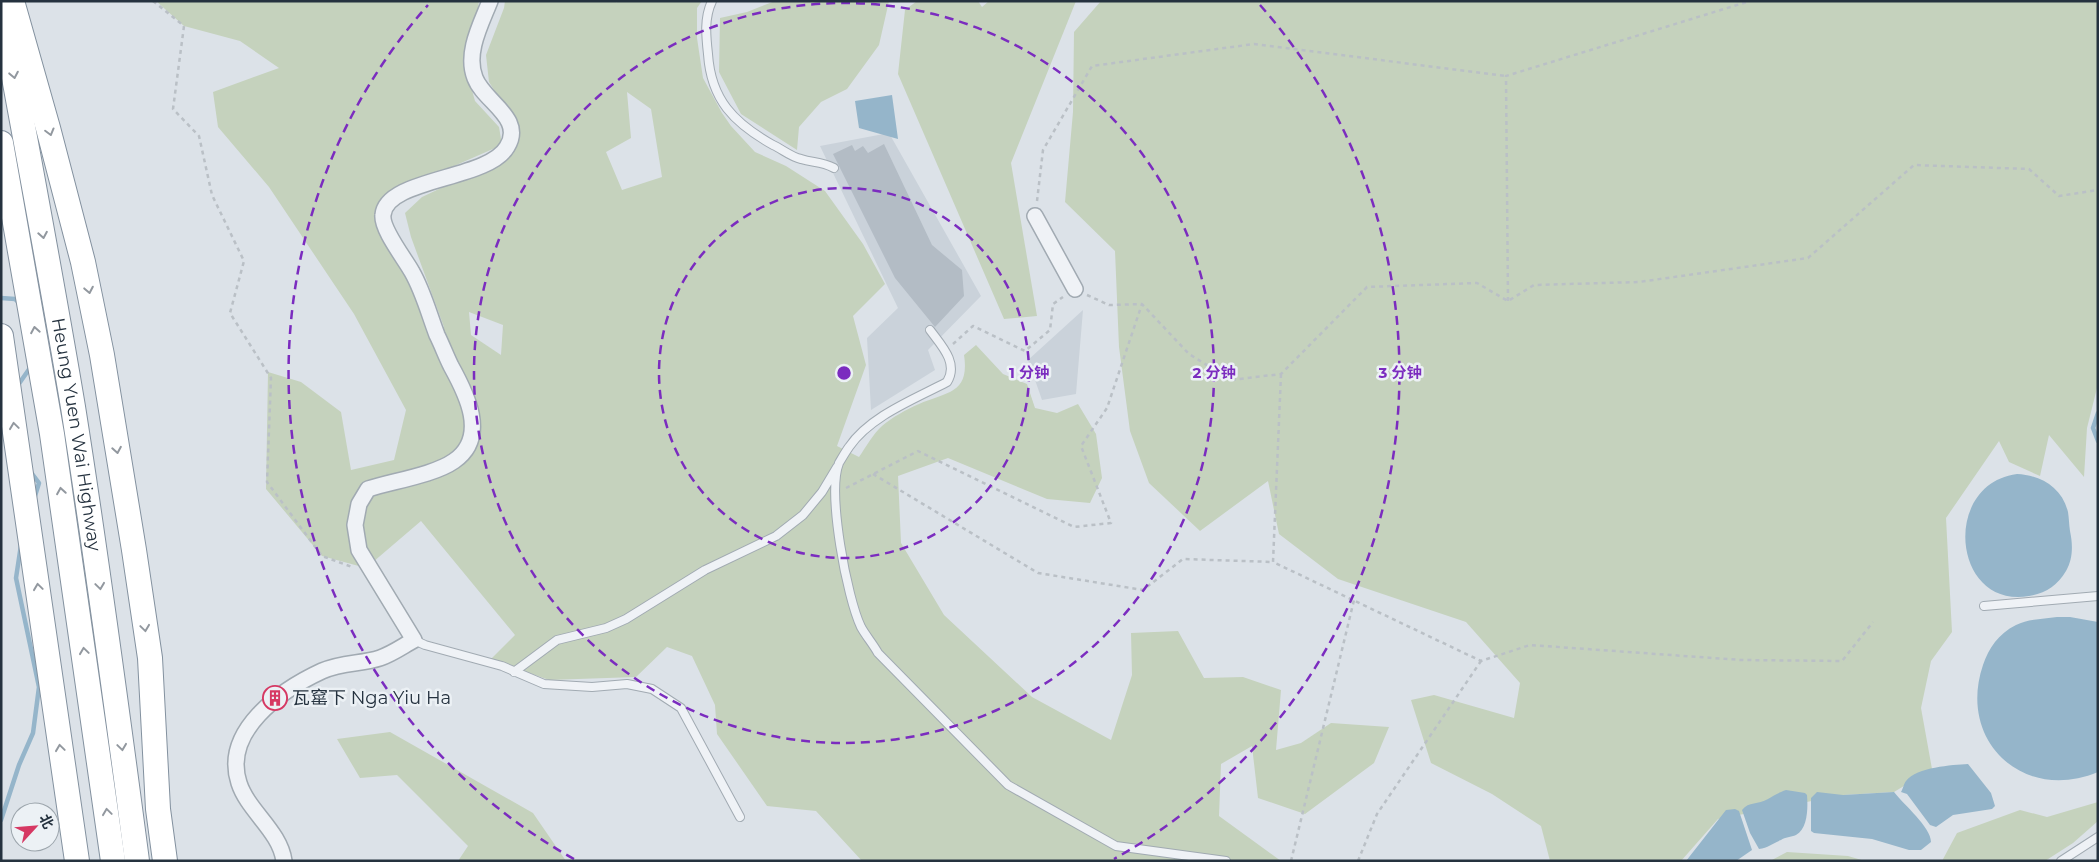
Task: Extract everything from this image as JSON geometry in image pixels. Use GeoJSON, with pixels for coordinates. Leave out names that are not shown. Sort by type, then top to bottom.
{"type":"FeatureCollection","features":[{"type":"Feature","properties":{"kind":"highway"},"geometry":{"type":"LineString","coordinates":[[12,1],[81,252],[102,354],[150,658],[158,809],[165,861]]}},
{"type":"Feature","properties":{"kind":"highway","name":"Heung Yuen Wai Highway"},"geometry":{"type":"LineString","coordinates":[[1,10],[38,203],[73,407],[98,570],[137,861]]}},
{"type":"Feature","properties":{"kind":"highway","name":"Heung Yuen Wai Highway"},"geometry":{"type":"LineString","coordinates":[[1,143],[52,434],[113,861]]}},
{"type":"Feature","properties":{"kind":"highway"},"geometry":{"type":"LineString","coordinates":[[1,336],[77,861]]}},
{"type":"Feature","properties":{"kind":"street"},"geometry":{"type":"LineString","coordinates":[[284,861],[283,852],[245,797],[238,781],[236,758],[245,732],[264,708],[322,671],[350,662],[380,658],[414,640],[358,550],[355,525],[359,504],[368,489],[437,470],[455,461],[464,451],[471,436],[470,404],[464,387],[450,364],[415,278],[384,226],[383,215],[387,204],[405,192],[482,165],[502,154],[508,146],[512,134],[510,122],[474,77],[472,60],[475,39],[490,1]]}},
{"type":"Feature","properties":{"kind":"street"},"geometry":{"type":"LineString","coordinates":[[1035,216],[1075,289]]}},
{"type":"Feature","properties":{"kind":"lane"},"geometry":{"type":"LineString","coordinates":[[712,1],[706,13],[708,63],[714,90],[726,110],[754,133],[800,159],[823,162],[834,168]]}},
{"type":"Feature","properties":{"kind":"lane"},"geometry":{"type":"LineString","coordinates":[[514,672],[557,640],[606,628],[626,619],[705,570],[776,536],[803,515],[822,492],[850,445],[873,423],[899,405],[947,382],[951,371],[950,360],[930,330]]}},
{"type":"Feature","properties":{"kind":"lane"},"geometry":{"type":"LineString","coordinates":[[839,464],[836,493],[840,549],[848,587],[861,627],[878,653],[1008,785],[1116,846],[1226,861]]}},
{"type":"Feature","properties":{"kind":"lane"},"geometry":{"type":"LineString","coordinates":[[1984,606],[2098,596]]}},
{"type":"Feature","properties":{"kind":"lane"},"geometry":{"type":"LineString","coordinates":[[414,640],[425,645],[493,663],[544,684],[592,687],[627,684],[652,689],[681,708],[740,817]]}},
{"type":"Feature","properties":{"kind":"lane"},"geometry":{"type":"LineString","coordinates":[[2061,861],[2098,837]]}},
{"type":"Feature","properties":{"kind":"path"},"geometry":{"type":"LineString","coordinates":[[153,1],[184,26],[173,109],[199,136],[212,195],[244,261],[230,313],[272,378],[267,482],[322,556],[374,576]]}},
{"type":"Feature","properties":{"kind":"path"},"geometry":{"type":"LineString","coordinates":[[1035,216],[1043,150],[1092,66],[1254,44],[1506,76],[1750,1]]}},
{"type":"Feature","properties":{"kind":"path"},"geometry":{"type":"LineString","coordinates":[[1506,76],[1508,301]]}},
{"type":"Feature","properties":{"kind":"path"},"geometry":{"type":"LineString","coordinates":[[1508,301],[1534,285],[1639,282],[1808,258],[1914,165],[2029,169],[2059,196],[2098,190]]}},
{"type":"Feature","properties":{"kind":"path"},"geometry":{"type":"LineString","coordinates":[[945,351],[972,326],[1025,351],[1050,330],[1053,304],[1075,289],[1109,305],[1142,304],[1189,354],[1231,380],[1281,374],[1367,287],[1477,283],[1508,301]]}},
{"type":"Feature","properties":{"kind":"path"},"geometry":{"type":"LineString","coordinates":[[836,493],[918,451],[1074,527],[1111,523],[1081,446],[1107,408],[1142,304]]}},
{"type":"Feature","properties":{"kind":"path"},"geometry":{"type":"LineString","coordinates":[[1273,562],[1281,374]]}},
{"type":"Feature","properties":{"kind":"path"},"geometry":{"type":"LineString","coordinates":[[873,474],[1038,572],[1143,590],[1183,559],[1273,562],[1481,661]]}},
{"type":"Feature","properties":{"kind":"path"},"geometry":{"type":"LineString","coordinates":[[1291,861],[1354,600]]}},
{"type":"Feature","properties":{"kind":"path"},"geometry":{"type":"LineString","coordinates":[[1358,861],[1377,814],[1481,661],[1530,645],[1741,660],[1842,661],[1873,622]]}},
{"type":"Feature","properties":{"kind":"shaded area"},"geometry":{"type":"Polygon","coordinates":[[[889,133],[981,296],[928,350],[935,370],[871,410],[867,338],[898,308],[820,146],[889,133]]]}},
{"type":"Feature","properties":{"kind":"shaded area"},"geometry":{"type":"Polygon","coordinates":[[[1083,310],[1076,394],[1042,400],[1028,360],[1083,310]]]}},
{"type":"Feature","properties":{"kind":"green space"},"geometry":{"type":"Polygon","coordinates":[[[156,1],[479,1],[468,76],[475,101],[499,127],[502,145],[381,198],[377,212],[377,227],[436,325],[444,327],[411,237],[405,213],[422,197],[513,154],[519,130],[489,82],[486,55],[505,1],[616,1],[617,3],[617,1],[702,1],[697,8],[697,38],[703,78],[722,113],[731,126],[755,152],[786,166],[825,191],[863,244],[885,284],[853,316],[866,365],[837,446],[859,457],[876,433],[890,420],[914,406],[954,390],[960,384],[963,377],[965,368],[964,355],[976,345],[1003,374],[1027,384],[1035,408],[1057,413],[1078,404],[1096,434],[1102,478],[1090,503],[1047,499],[948,458],[898,476],[901,543],[944,615],[1032,697],[1111,740],[1132,675],[1131,633],[1178,631],[1204,678],[1243,677],[1281,690],[1276,750],[1301,743],[1331,723],[1389,727],[1374,763],[1305,814],[1258,798],[1252,746],[1221,764],[1219,816],[1281,861],[862,861],[816,811],[767,806],[717,734],[715,705],[692,656],[667,647],[636,677],[549,680],[491,659],[515,635],[421,521],[366,568],[322,556],[266,489],[268,372],[301,382],[341,412],[351,470],[394,460],[406,410],[354,314],[269,187],[218,127],[213,92],[279,68],[240,41],[184,26],[156,1]],[[627,92],[631,138],[606,152],[622,190],[662,177],[651,109],[627,92]],[[469,312],[471,335],[501,355],[503,325],[469,312]]]}},
{"type":"Feature","properties":{"kind":"green space"},"geometry":{"type":"Polygon","coordinates":[[[775,1],[889,1],[879,45],[847,89],[821,102],[799,127],[797,150],[741,114],[719,72],[720,18],[747,12],[775,1]]]}},
{"type":"Feature","properties":{"kind":"green space"},"geometry":{"type":"Polygon","coordinates":[[[917,1],[978,1],[982,7],[989,1],[1076,1],[1011,163],[1037,316],[1004,319],[898,74],[905,10],[917,1]]]}},
{"type":"Feature","properties":{"kind":"green space"},"geometry":{"type":"Polygon","coordinates":[[[1101,1],[2098,1],[2098,384],[2087,428],[2084,477],[2049,435],[2040,476],[2009,462],[1999,441],[1946,518],[1952,632],[1931,661],[1921,708],[1932,769],[1894,792],[1843,795],[1718,819],[1681,861],[1550,861],[1541,826],[1492,794],[1431,763],[1411,700],[1434,695],[1514,718],[1520,683],[1466,622],[1338,579],[1279,534],[1268,481],[1200,531],[1149,483],[1130,431],[1119,347],[1115,251],[1065,202],[1073,112],[1074,32],[1101,1]]]}},
{"type":"Feature","properties":{"kind":"green space"},"geometry":{"type":"Polygon","coordinates":[[[390,732],[533,813],[566,861],[458,861],[468,846],[397,775],[360,778],[337,739],[390,732]]]}},
{"type":"Feature","properties":{"kind":"green space"},"geometry":{"type":"Polygon","coordinates":[[[2098,802],[2098,821],[2073,843],[2045,861],[1942,861],[1957,833],[2020,810],[2047,817],[2098,802]]]}},
{"type":"Feature","properties":{"kind":"green space"},"geometry":{"type":"Polygon","coordinates":[[[1787,852],[1848,856],[1865,861],[1770,861],[1787,852]]]}},
{"type":"Feature","properties":{"kind":"water"},"geometry":{"type":"Polygon","coordinates":[[[892,95],[898,139],[859,128],[855,101],[892,95]]]}},
{"type":"Feature","properties":{"kind":"water"},"geometry":{"type":"Polygon","coordinates":[[[2017,474],[2042,480],[2061,496],[2068,512],[2072,541],[2070,562],[2063,576],[2050,588],[2029,596],[2003,595],[1984,584],[1971,566],[1966,544],[1967,520],[1976,499],[1993,483],[2017,474]]]}},
{"type":"Feature","properties":{"kind":"water"},"geometry":{"type":"Polygon","coordinates":[[[2057,617],[2070,617],[2098,622],[2098,772],[2071,779],[2045,779],[2022,772],[2003,759],[1988,741],[1980,719],[1977,693],[1983,665],[1988,653],[2004,633],[2021,623],[2057,617]]]}},
{"type":"Feature","properties":{"kind":"water"},"geometry":{"type":"Polygon","coordinates":[[[1968,764],[1991,793],[1995,806],[1992,809],[1953,815],[1936,827],[1930,825],[1907,794],[1901,792],[1906,781],[1918,773],[1935,768],[1968,764]]]}},
{"type":"Feature","properties":{"kind":"water"},"geometry":{"type":"Polygon","coordinates":[[[1786,790],[1807,795],[1807,811],[1803,828],[1796,835],[1759,849],[1750,833],[1742,810],[1748,805],[1764,801],[1786,790]]]}},
{"type":"Feature","properties":{"kind":"water"},"geometry":{"type":"Polygon","coordinates":[[[1817,792],[1843,795],[1894,792],[1922,823],[1930,836],[1931,842],[1921,850],[1909,850],[1872,839],[1814,833],[1811,831],[1811,798],[1817,792]]]}},
{"type":"Feature","properties":{"kind":"water"},"geometry":{"type":"Polygon","coordinates":[[[1735,809],[1739,811],[1752,850],[1736,861],[1686,861],[1726,810],[1735,809]]]}},
{"type":"Feature","properties":{"kind":"building"},"geometry":{"type":"Polygon","coordinates":[[[884,144],[932,245],[962,270],[964,296],[935,327],[895,278],[833,154],[852,145],[855,151],[863,146],[868,153],[884,144]]]}},
{"type":"Feature","properties":{"kind":"waterway"},"geometry":{"type":"LineString","coordinates":[[1,298],[15,299],[19,303]]}},
{"type":"Feature","properties":{"kind":"waterway"},"geometry":{"type":"LineString","coordinates":[[16,388],[32,365]]}},
{"type":"Feature","properties":{"kind":"waterway"},"geometry":{"type":"LineString","coordinates":[[2098,413],[2093,428],[2098,441]]}},
{"type":"Feature","properties":{"kind":"waterway"},"geometry":{"type":"LineString","coordinates":[[30,471],[39,483],[34,499]]}},
{"type":"Feature","properties":{"kind":"waterway"},"geometry":{"type":"LineString","coordinates":[[1,820],[19,765],[33,733],[39,687],[16,578],[21,545]]}},
{"type":"Feature","properties":{"kind":"place","name":"瓦窰下 Nga Yiu Ha"},"geometry":{"type":"Point","coordinates":[275,698]}}]}
